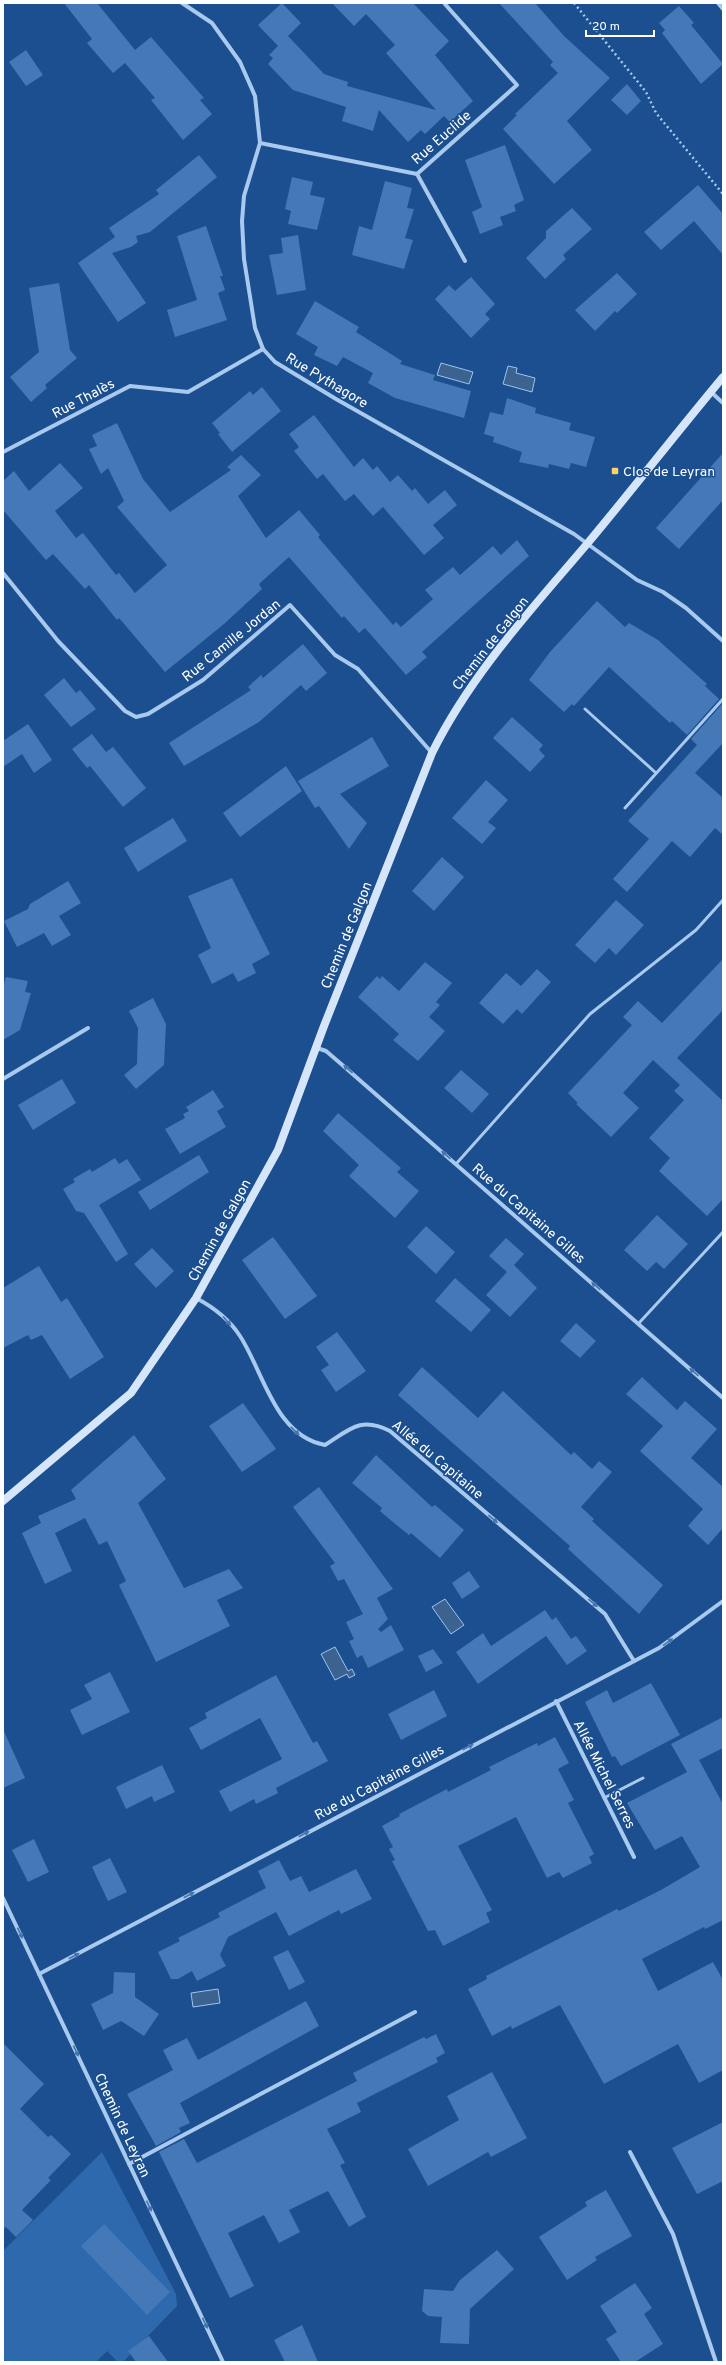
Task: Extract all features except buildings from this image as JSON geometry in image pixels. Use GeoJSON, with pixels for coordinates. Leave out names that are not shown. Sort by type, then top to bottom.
{"type":"FeatureCollection","features":[{"type":"Feature","properties":{"kind":"main road","name":"Chemin de Galgon"},"geometry":{"type":"LineString","coordinates":[[3,1501],[131,1393],[196,1298],[278,1150],[324,1026],[432,753],[448,721],[479,674],[723,377]]}},
{"type":"Feature","properties":{"kind":"street","name":"Rue Pythagore"},"geometry":{"type":"LineString","coordinates":[[182,3],[212,23],[240,62],[254,96],[260,143],[244,196],[242,221],[244,259],[255,328],[263,349],[275,362],[336,399],[587,543],[637,580],[663,592],[686,608],[723,641]]}},
{"type":"Feature","properties":{"kind":"street","name":"Rue Euclide"},"geometry":{"type":"LineString","coordinates":[[260,143],[417,174],[517,85],[444,3]]}},
{"type":"Feature","properties":{"kind":"street"},"geometry":{"type":"LineString","coordinates":[[718,3],[723,9]]}},
{"type":"Feature","properties":{"kind":"street"},"geometry":{"type":"LineString","coordinates":[[417,174],[465,261]]}},
{"type":"Feature","properties":{"kind":"street","name":"Rue Thalès"},"geometry":{"type":"LineString","coordinates":[[3,452],[130,386],[188,392],[263,349]]}},
{"type":"Feature","properties":{"kind":"street"},"geometry":{"type":"LineString","coordinates":[[711,391],[723,403]]}},
{"type":"Feature","properties":{"kind":"street","name":"Rue Camille Jordan"},"geometry":{"type":"LineString","coordinates":[[3,573],[58,641],[125,711],[136,717],[148,714],[203,680],[290,605],[335,655],[358,669],[432,753]]}},
{"type":"Feature","properties":{"kind":"street"},"geometry":{"type":"LineString","coordinates":[[3,1079],[88,1028]]}},
{"type":"Feature","properties":{"kind":"street","name":"Rue du Capitaine Gilles"},"geometry":{"type":"LineString","coordinates":[[317,1048],[326,1052],[340,1063],[723,1398]]}},
{"type":"Feature","properties":{"kind":"street","name":"Allée du Capitaine"},"geometry":{"type":"LineString","coordinates":[[196,1298],[223,1316],[239,1335],[254,1362],[263,1384],[290,1426],[300,1436],[314,1443],[325,1445],[352,1427],[366,1423],[378,1425],[390,1431],[605,1614],[634,1661]]}},
{"type":"Feature","properties":{"kind":"street","name":"Rue du Capitaine Gilles"},"geometry":{"type":"LineString","coordinates":[[39,1974],[659,1648],[723,1601]]}},
{"type":"Feature","properties":{"kind":"street","name":"Allée Michel Serres"},"geometry":{"type":"LineString","coordinates":[[556,1701],[634,1857]]}},
{"type":"Feature","properties":{"kind":"street","name":"Chemin de Leyran"},"geometry":{"type":"LineString","coordinates":[[3,1898],[223,2362]]}},
{"type":"Feature","properties":{"kind":"street"},"geometry":{"type":"LineString","coordinates":[[129,2164],[415,2012]]}},
{"type":"Feature","properties":{"kind":"street"},"geometry":{"type":"LineString","coordinates":[[630,2152],[672,2234],[716,2362]]}},
{"type":"Feature","properties":{"kind":"lane"},"geometry":{"type":"LineString","coordinates":[[624,808],[723,699]]}},
{"type":"Feature","properties":{"kind":"lane"},"geometry":{"type":"LineString","coordinates":[[585,709],[656,773]]}},
{"type":"Feature","properties":{"kind":"lane"},"geometry":{"type":"LineString","coordinates":[[456,1164],[590,1014],[696,930],[723,900]]}},
{"type":"Feature","properties":{"kind":"lane"},"geometry":{"type":"LineString","coordinates":[[639,1323],[723,1232]]}},
{"type":"Feature","properties":{"kind":"lane"},"geometry":{"type":"LineString","coordinates":[[604,1798],[643,1778]]}},
{"type":"Feature","properties":{"kind":"path"},"geometry":{"type":"LineString","coordinates":[[574,3],[646,92],[656,113],[723,194]]}},
{"type":"Feature","properties":{"kind":"shaded area"},"geometry":{"type":"Polygon","coordinates":[[[441,363],[473,372],[469,384],[437,375],[441,363]]]}},
{"type":"Feature","properties":{"kind":"shaded area"},"geometry":{"type":"Polygon","coordinates":[[[508,366],[517,368],[516,373],[535,378],[532,392],[503,384],[508,366]]]}},
{"type":"Feature","properties":{"kind":"shaded area"},"geometry":{"type":"Polygon","coordinates":[[[445,1599],[464,1625],[451,1634],[432,1607],[445,1599]]]}},
{"type":"Feature","properties":{"kind":"shaded area"},"geometry":{"type":"Polygon","coordinates":[[[335,1647],[348,1671],[352,1669],[355,1675],[349,1678],[347,1674],[335,1680],[321,1654],[335,1647]]]}},
{"type":"Feature","properties":{"kind":"shaded area"},"geometry":{"type":"Polygon","coordinates":[[[218,1989],[220,2003],[193,2007],[191,1993],[218,1989]]]}},
{"type":"Feature","properties":{"kind":"shaded area"},"geometry":{"type":"Polygon","coordinates":[[[102,2152],[176,2294],[177,2306],[123,2362],[118,2362],[107,2351],[96,2362],[3,2362],[3,2251],[102,2152]]]}},
{"type":"Feature","properties":{"kind":"place","name":"Clos de Leyran"},"geometry":{"type":"Point","coordinates":[615,471]}}]}
